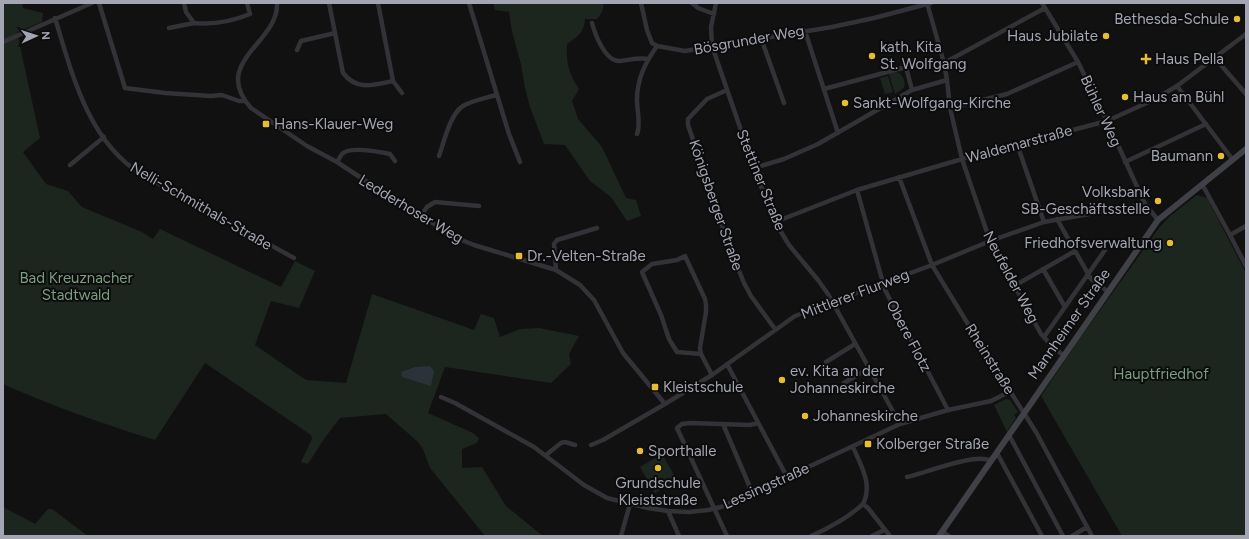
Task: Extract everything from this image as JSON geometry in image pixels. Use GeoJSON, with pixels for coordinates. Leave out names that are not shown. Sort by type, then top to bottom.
{"type":"FeatureCollection","features":[{"type":"Feature","properties":{"kind":"street"},"geometry":{"type":"LineString","coordinates":[[3,42],[82,5],[92,3]]}},
{"type":"Feature","properties":{"kind":"street"},"geometry":{"type":"LineString","coordinates":[[98,3],[125,88],[211,96],[222,95],[239,101],[245,101]]}},
{"type":"Feature","properties":{"kind":"street"},"geometry":{"type":"LineString","coordinates":[[184,3],[186,12],[194,23]]}},
{"type":"Feature","properties":{"kind":"street"},"geometry":{"type":"LineString","coordinates":[[169,28],[194,23],[206,24],[242,17],[250,14],[247,3]]}},
{"type":"Feature","properties":{"kind":"street","name":"Ledderhoser Weg"},"geometry":{"type":"LineString","coordinates":[[277,3],[274,19],[243,63],[240,71],[238,81],[240,90],[245,101],[251,108],[307,146],[337,162],[459,239],[556,270],[580,286],[594,300],[623,353],[665,404]]}},
{"type":"Feature","properties":{"kind":"street"},"geometry":{"type":"LineString","coordinates":[[329,3],[343,74],[348,80],[363,87],[393,81]]}},
{"type":"Feature","properties":{"kind":"street"},"geometry":{"type":"LineString","coordinates":[[378,3],[393,81],[402,93]]}},
{"type":"Feature","properties":{"kind":"street"},"geometry":{"type":"LineString","coordinates":[[469,3],[508,134],[520,162]]}},
{"type":"Feature","properties":{"kind":"street"},"geometry":{"type":"LineString","coordinates":[[637,134],[639,127],[637,101],[638,83],[643,68],[657,46],[652,43],[646,30],[641,3]]}},
{"type":"Feature","properties":{"kind":"street"},"geometry":{"type":"LineString","coordinates":[[692,3],[698,8],[714,14]]}},
{"type":"Feature","properties":{"kind":"street","name":"Stettiner Straße"},"geometry":{"type":"LineString","coordinates":[[716,3],[711,27],[712,46],[754,168],[775,222],[789,245],[818,280],[832,302]]}},
{"type":"Feature","properties":{"kind":"street","name":"Bühler Weg"},"geometry":{"type":"LineString","coordinates":[[1042,3],[1078,62],[1145,204],[1158,220]]}},
{"type":"Feature","properties":{"kind":"street","name":"Bösgrunder Weg"},"geometry":{"type":"LineString","coordinates":[[657,46],[684,51],[874,18],[929,4]]}},
{"type":"Feature","properties":{"kind":"street","name":"Neufelder Weg"},"geometry":{"type":"LineString","coordinates":[[929,4],[944,63],[950,108],[962,159],[990,241],[1044,337],[1063,355]]}},
{"type":"Feature","properties":{"kind":"street"},"geometry":{"type":"LineString","coordinates":[[944,63],[1045,8]]}},
{"type":"Feature","properties":{"kind":"street","name":"Nelli-Schmithals-Straße"},"geometry":{"type":"LineString","coordinates":[[55,18],[76,87],[90,116],[120,159],[141,174],[294,258]]}},
{"type":"Feature","properties":{"kind":"street"},"geometry":{"type":"LineString","coordinates":[[592,23],[598,39],[607,55],[613,60],[648,59]]}},
{"type":"Feature","properties":{"kind":"street"},"geometry":{"type":"LineString","coordinates":[[805,31],[838,133]]}},
{"type":"Feature","properties":{"kind":"street"},"geometry":{"type":"LineString","coordinates":[[297,50],[301,41],[335,34]]}},
{"type":"Feature","properties":{"kind":"street","name":"Waldemarstraße"},"geometry":{"type":"LineString","coordinates":[[775,222],[857,190],[899,177],[1107,121],[1153,100],[1177,86],[1246,34]]}},
{"type":"Feature","properties":{"kind":"street"},"geometry":{"type":"LineString","coordinates":[[761,38],[784,103]]}},
{"type":"Feature","properties":{"kind":"street"},"geometry":{"type":"LineString","coordinates":[[1214,57],[1246,92]]}},
{"type":"Feature","properties":{"kind":"street"},"geometry":{"type":"LineString","coordinates":[[950,108],[1007,94],[1078,62]]}},
{"type":"Feature","properties":{"kind":"street"},"geometry":{"type":"LineString","coordinates":[[824,89],[906,68],[912,90]]}},
{"type":"Feature","properties":{"kind":"street"},"geometry":{"type":"LineString","coordinates":[[754,168],[789,157],[818,144],[912,90],[947,80]]}},
{"type":"Feature","properties":{"kind":"street"},"geometry":{"type":"LineString","coordinates":[[1177,86],[1233,160]]}},
{"type":"Feature","properties":{"kind":"street","name":"Königsberger Straße"},"geometry":{"type":"LineString","coordinates":[[727,90],[707,99],[688,119],[688,125],[728,246],[751,296],[775,330]]}},
{"type":"Feature","properties":{"kind":"street"},"geometry":{"type":"LineString","coordinates":[[439,156],[456,112],[466,105],[496,95]]}},
{"type":"Feature","properties":{"kind":"street"},"geometry":{"type":"LineString","coordinates":[[1125,162],[1206,124]]}},
{"type":"Feature","properties":{"kind":"street"},"geometry":{"type":"LineString","coordinates":[[70,165],[104,137]]}},
{"type":"Feature","properties":{"kind":"street"},"geometry":{"type":"LineString","coordinates":[[1017,144],[1044,222]]}},
{"type":"Feature","properties":{"kind":"street","name":"Mannheimer Straße"},"geometry":{"type":"LineString","coordinates":[[940,533],[1158,220],[1246,149]]}},
{"type":"Feature","properties":{"kind":"street"},"geometry":{"type":"LineString","coordinates":[[337,162],[342,153],[347,150],[370,150],[390,154],[395,161]]}},
{"type":"Feature","properties":{"kind":"street","name":"Rheinstraße"},"geometry":{"type":"LineString","coordinates":[[899,177],[932,265],[1036,432],[1092,536]]}},
{"type":"Feature","properties":{"kind":"street"},"geometry":{"type":"LineString","coordinates":[[1202,184],[1246,266]]}},
{"type":"Feature","properties":{"kind":"street","name":"Obere Flotz"},"geometry":{"type":"LineString","coordinates":[[857,190],[885,290],[948,410]]}},
{"type":"Feature","properties":{"kind":"street"},"geometry":{"type":"LineString","coordinates":[[421,216],[427,207],[435,202],[479,206]]}},
{"type":"Feature","properties":{"kind":"street","name":"Mittlerer Flurweg"},"geometry":{"type":"LineString","coordinates":[[591,445],[603,440],[665,404],[727,364],[795,316],[883,284],[990,241],[1044,222],[1145,204]]}},
{"type":"Feature","properties":{"kind":"street"},"geometry":{"type":"LineString","coordinates":[[1057,219],[1088,274],[1094,282],[1107,292]]}},
{"type":"Feature","properties":{"kind":"street"},"geometry":{"type":"LineString","coordinates":[[1230,235],[1246,226]]}},
{"type":"Feature","properties":{"kind":"street"},"geometry":{"type":"LineString","coordinates":[[556,270],[554,244],[557,240],[597,228]]}},
{"type":"Feature","properties":{"kind":"street"},"geometry":{"type":"LineString","coordinates":[[1044,337],[1105,250]]}},
{"type":"Feature","properties":{"kind":"street"},"geometry":{"type":"LineString","coordinates":[[1014,286],[1075,251]]}},
{"type":"Feature","properties":{"kind":"street"},"geometry":{"type":"LineString","coordinates":[[701,354],[677,352],[669,338],[661,315],[642,272],[652,264],[677,260],[685,256],[705,299],[706,312],[700,341],[701,354],[712,374]]}},
{"type":"Feature","properties":{"kind":"street"},"geometry":{"type":"LineString","coordinates":[[1043,269],[1065,307]]}},
{"type":"Feature","properties":{"kind":"street"},"geometry":{"type":"LineString","coordinates":[[832,302],[900,424]]}},
{"type":"Feature","properties":{"kind":"street"},"geometry":{"type":"LineString","coordinates":[[826,362],[855,344]]}},
{"type":"Feature","properties":{"kind":"street"},"geometry":{"type":"LineString","coordinates":[[727,364],[787,477]]}},
{"type":"Feature","properties":{"kind":"street"},"geometry":{"type":"LineString","coordinates":[[844,383],[869,368]]}},
{"type":"Feature","properties":{"kind":"street","name":"Lessingstraße"},"geometry":{"type":"LineString","coordinates":[[441,397],[455,403],[534,447],[584,485],[607,498],[668,511],[689,512],[715,509],[853,447],[900,424],[948,410],[991,401],[1010,391]]}},
{"type":"Feature","properties":{"kind":"street"},"geometry":{"type":"LineString","coordinates":[[727,536],[677,428],[682,424],[690,423],[750,425],[758,423]]}},
{"type":"Feature","properties":{"kind":"street"},"geometry":{"type":"LineString","coordinates":[[723,424],[752,492]]}},
{"type":"Feature","properties":{"kind":"street"},"geometry":{"type":"LineString","coordinates":[[1009,435],[1063,536]]}},
{"type":"Feature","properties":{"kind":"street"},"geometry":{"type":"LineString","coordinates":[[546,456],[561,443],[566,442],[576,445]]}},
{"type":"Feature","properties":{"kind":"street"},"geometry":{"type":"LineString","coordinates":[[811,536],[827,529],[856,510],[863,504],[866,498],[867,480],[853,447]]}},
{"type":"Feature","properties":{"kind":"street"},"geometry":{"type":"LineString","coordinates":[[997,453],[1042,536]]}},
{"type":"Feature","properties":{"kind":"street"},"geometry":{"type":"LineString","coordinates":[[907,476],[963,461],[985,458],[991,461]]}},
{"type":"Feature","properties":{"kind":"street"},"geometry":{"type":"LineString","coordinates":[[621,536],[630,504]]}},
{"type":"Feature","properties":{"kind":"street"},"geometry":{"type":"LineString","coordinates":[[863,504],[868,508],[890,536]]}},
{"type":"Feature","properties":{"kind":"street"},"geometry":{"type":"LineString","coordinates":[[668,511],[679,536]]}},
{"type":"Feature","properties":{"kind":"street"},"geometry":{"type":"LineString","coordinates":[[1072,536],[1087,527]]}},
{"type":"Feature","properties":{"kind":"street"},"geometry":{"type":"LineString","coordinates":[[872,536],[884,530]]}},
{"type":"Feature","properties":{"kind":"street"},"geometry":{"type":"LineString","coordinates":[[940,533],[949,536]]}},
{"type":"Feature","properties":{"kind":"green space","name":"Bad Kreuznacher Stadtwald"},"geometry":{"type":"Polygon","coordinates":[[[3,3],[22,3],[23,8],[43,13],[42,22],[17,32],[40,138],[23,152],[46,184],[68,191],[82,207],[142,232],[153,239],[160,229],[281,287],[295,261],[315,271],[299,308],[271,301],[255,345],[306,380],[346,383],[372,294],[474,330],[481,314],[494,318],[500,337],[520,329],[539,328],[579,336],[569,354],[571,364],[551,383],[445,367],[428,413],[473,433],[479,438],[477,443],[462,449],[462,468],[482,467],[506,506],[543,536],[485,536],[430,468],[423,449],[418,442],[386,414],[340,418],[308,464],[301,462],[312,439],[311,435],[205,363],[155,440],[116,428],[40,400],[3,384],[3,3]]]}},
{"type":"Feature","properties":{"kind":"green space"},"geometry":{"type":"Polygon","coordinates":[[[493,3],[604,3],[602,12],[597,19],[585,19],[582,31],[567,44],[569,68],[579,89],[572,101],[578,119],[602,147],[626,198],[636,200],[641,216],[627,221],[611,197],[590,181],[565,145],[544,144],[530,107],[521,64],[512,32],[509,12],[495,10],[493,3]]]}},
{"type":"Feature","properties":{"kind":"green space"},"geometry":{"type":"Polygon","coordinates":[[[897,72],[902,76],[905,86],[895,94],[889,74],[897,72]]]}},
{"type":"Feature","properties":{"kind":"green space"},"geometry":{"type":"Polygon","coordinates":[[[888,76],[893,92],[885,94],[880,78],[888,76]]]}},
{"type":"Feature","properties":{"kind":"green space","name":"Hauptfriedhof"},"geometry":{"type":"Polygon","coordinates":[[[1197,195],[1207,198],[1246,273],[1246,536],[1122,536],[1041,396],[1078,341],[1159,228],[1170,216],[1197,195]]]}},
{"type":"Feature","properties":{"kind":"green space"},"geometry":{"type":"Polygon","coordinates":[[[1006,399],[1010,400],[1018,412],[1014,415],[1016,418],[1007,432],[994,405],[1006,399]]]}},
{"type":"Feature","properties":{"kind":"green space"},"geometry":{"type":"Polygon","coordinates":[[[662,454],[677,480],[655,493],[640,467],[662,454]]]}},
{"type":"Feature","properties":{"kind":"green space"},"geometry":{"type":"Polygon","coordinates":[[[3,507],[35,524],[48,509],[52,509],[88,536],[3,536],[3,507]]]}},
{"type":"Feature","properties":{"kind":"shaded area"},"geometry":{"type":"Polygon","coordinates":[[[430,366],[434,371],[431,386],[402,377],[401,372],[415,367],[430,366]]]}},
{"type":"Feature","properties":{"kind":"place","name":"Bethesda-Schule"},"geometry":{"type":"Point","coordinates":[1237,19]}},
{"type":"Feature","properties":{"kind":"place","name":"Haus Jubilate"},"geometry":{"type":"Point","coordinates":[1106,36]}},
{"type":"Feature","properties":{"kind":"place","name":"kath. Kita St. Wolfgang"},"geometry":{"type":"Point","coordinates":[872,56]}},
{"type":"Feature","properties":{"kind":"place","name":"Haus Pella"},"geometry":{"type":"Point","coordinates":[1146,59]}},
{"type":"Feature","properties":{"kind":"place","name":"Haus am Bühl"},"geometry":{"type":"Point","coordinates":[1125,97]}},
{"type":"Feature","properties":{"kind":"place","name":"Sankt-Wolfgang-Kirche"},"geometry":{"type":"Point","coordinates":[845,103]}},
{"type":"Feature","properties":{"kind":"place","name":"Hans-Klauer-Weg"},"geometry":{"type":"Point","coordinates":[266,124]}},
{"type":"Feature","properties":{"kind":"place","name":"Baumann"},"geometry":{"type":"Point","coordinates":[1221,156]}},
{"type":"Feature","properties":{"kind":"place","name":"Volksbank SB-Geschäftsstelle"},"geometry":{"type":"Point","coordinates":[1158,201]}},
{"type":"Feature","properties":{"kind":"place","name":"Friedhofsverwaltung"},"geometry":{"type":"Point","coordinates":[1170,243]}},
{"type":"Feature","properties":{"kind":"place","name":"Dr.-Velten-Straße"},"geometry":{"type":"Point","coordinates":[519,256]}},
{"type":"Feature","properties":{"kind":"place","name":"ev. Kita an der Johanneskirche"},"geometry":{"type":"Point","coordinates":[782,380]}},
{"type":"Feature","properties":{"kind":"place","name":"Kleistschule"},"geometry":{"type":"Point","coordinates":[655,387]}},
{"type":"Feature","properties":{"kind":"place","name":"Johanneskirche"},"geometry":{"type":"Point","coordinates":[805,416]}},
{"type":"Feature","properties":{"kind":"place","name":"Kolberger Straße"},"geometry":{"type":"Point","coordinates":[868,444]}},
{"type":"Feature","properties":{"kind":"place","name":"Sporthalle"},"geometry":{"type":"Point","coordinates":[640,451]}},
{"type":"Feature","properties":{"kind":"place","name":"Grundschule Kleiststraße"},"geometry":{"type":"Point","coordinates":[658,468]}}]}
